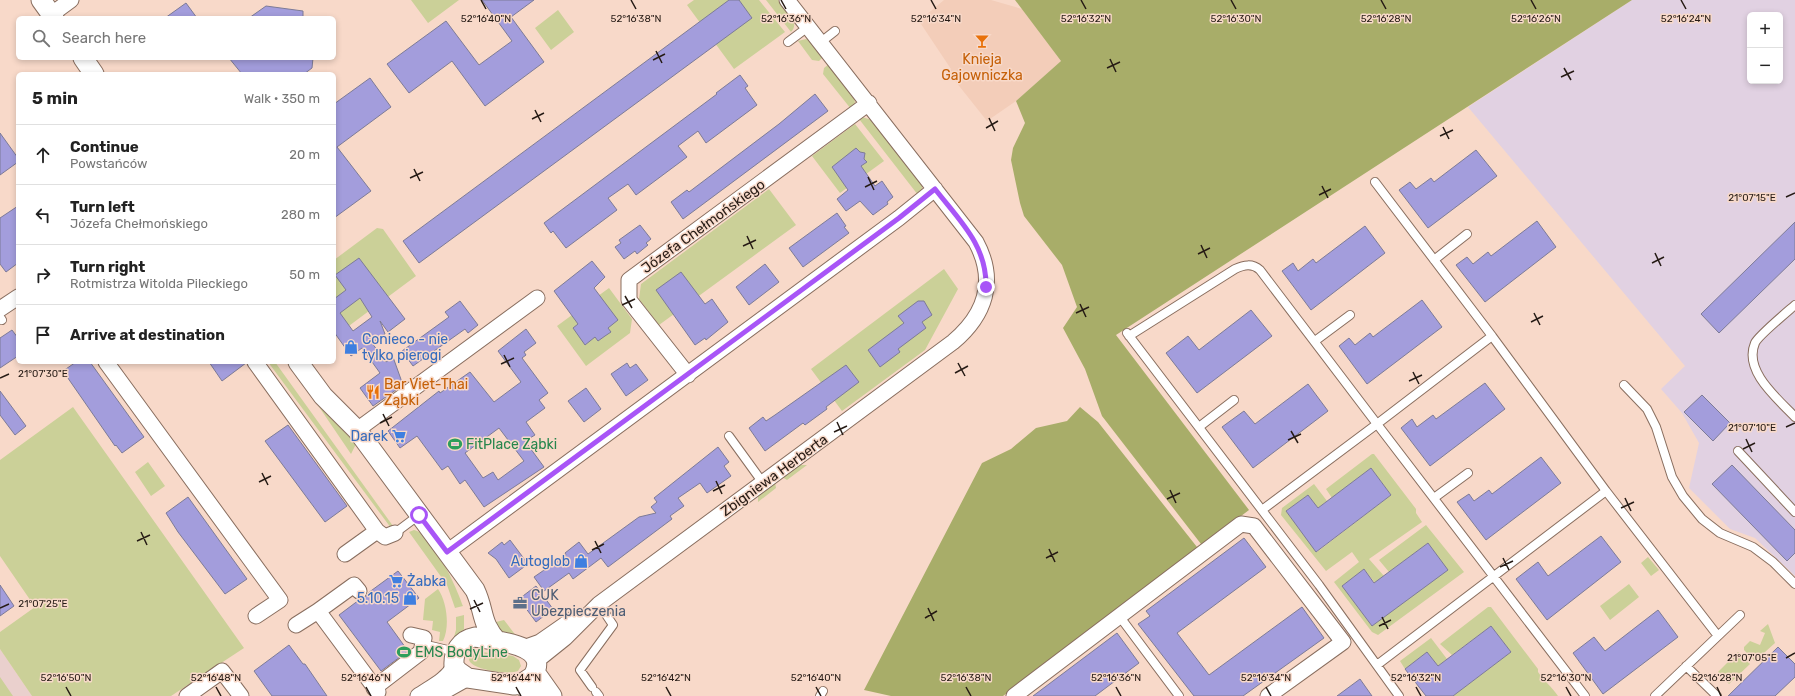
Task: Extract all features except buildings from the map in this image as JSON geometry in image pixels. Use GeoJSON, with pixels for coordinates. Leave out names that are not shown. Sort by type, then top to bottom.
{"type":"FeatureCollection","features":[{"type":"Feature","properties":{"kind":"street"},"geometry":{"type":"LineString","coordinates":[[49,11],[71,0]]}},
{"type":"Feature","properties":{"kind":"street","name":"Zbigniewa Herberta"},"geometry":{"type":"LineString","coordinates":[[530,672],[599,604],[964,333],[979,312],[986,287],[986,268],[980,251],[964,225],[787,0]]}},
{"type":"Feature","properties":{"kind":"street"},"geometry":{"type":"LineString","coordinates":[[84,60],[93,72]]}},
{"type":"Feature","properties":{"kind":"street","name":"Józefa Chełmońskiego"},"geometry":{"type":"LineString","coordinates":[[688,375],[629,300],[629,280],[869,103]]}},
{"type":"Feature","properties":{"kind":"street"},"geometry":{"type":"LineString","coordinates":[[450,557],[688,375],[899,218],[935,189]]}},
{"type":"Feature","properties":{"kind":"street"},"geometry":{"type":"LineString","coordinates":[[357,430],[537,298]]}},
{"type":"Feature","properties":{"kind":"street"},"geometry":{"type":"LineString","coordinates":[[1,315],[16,299]]}},
{"type":"Feature","properties":{"kind":"street"},"geometry":{"type":"LineString","coordinates":[[107,364],[280,600],[256,616]]}},
{"type":"Feature","properties":{"kind":"street"},"geometry":{"type":"LineString","coordinates":[[256,364],[377,532],[385,537],[395,533]]}},
{"type":"Feature","properties":{"kind":"street"},"geometry":{"type":"LineString","coordinates":[[299,364],[323,396],[357,430],[475,590],[479,599],[485,626],[488,631],[552,696]]}},
{"type":"Feature","properties":{"kind":"street"},"geometry":{"type":"LineString","coordinates":[[1014,696],[1241,524],[1254,526],[1343,642],[1268,696]]}},
{"type":"Feature","properties":{"kind":"street"},"geometry":{"type":"LineString","coordinates":[[345,554],[377,532]]}},
{"type":"Feature","properties":{"kind":"street"},"geometry":{"type":"LineString","coordinates":[[450,557],[468,609],[469,638]]}},
{"type":"Feature","properties":{"kind":"street"},"geometry":{"type":"LineString","coordinates":[[296,626],[354,585],[359,591]]}},
{"type":"Feature","properties":{"kind":"street"},"geometry":{"type":"LineString","coordinates":[[318,610],[378,692],[421,652],[424,638],[410,635]]}},
{"type":"Feature","properties":{"kind":"street"},"geometry":{"type":"LineString","coordinates":[[436,696],[459,665],[462,643],[469,638],[475,637],[498,642]]}},
{"type":"Feature","properties":{"kind":"street"},"geometry":{"type":"LineString","coordinates":[[459,665],[514,685],[530,672]]}},
{"type":"Feature","properties":{"kind":"street"},"geometry":{"type":"LineString","coordinates":[[418,696],[459,665]]}},
{"type":"Feature","properties":{"kind":"street"},"geometry":{"type":"LineString","coordinates":[[187,696],[222,671],[241,696]]}},
{"type":"Feature","properties":{"kind":"lane"},"geometry":{"type":"LineString","coordinates":[[788,42],[808,26]]}},
{"type":"Feature","properties":{"kind":"lane"},"geometry":{"type":"LineString","coordinates":[[820,42],[834,31]]}},
{"type":"Feature","properties":{"kind":"lane"},"geometry":{"type":"LineString","coordinates":[[1375,182],[1492,336],[1606,491],[1718,636]]}},
{"type":"Feature","properties":{"kind":"lane"},"geometry":{"type":"LineString","coordinates":[[1434,260],[1467,234]]}},
{"type":"Feature","properties":{"kind":"lane"},"geometry":{"type":"LineString","coordinates":[[1400,696],[1262,510],[1128,335],[1235,269],[1248,265],[1256,266],[1260,270],[1585,696]]}},
{"type":"Feature","properties":{"kind":"lane"},"geometry":{"type":"LineString","coordinates":[[1795,305],[1755,342],[1753,359],[1761,381],[1795,417]]}},
{"type":"Feature","properties":{"kind":"lane"},"geometry":{"type":"LineString","coordinates":[[1315,341],[1350,315]]}},
{"type":"Feature","properties":{"kind":"lane"},"geometry":{"type":"LineString","coordinates":[[1262,510],[1492,336]]}},
{"type":"Feature","properties":{"kind":"lane"},"geometry":{"type":"LineString","coordinates":[[1624,385],[1647,409],[1656,427],[1672,477],[1683,496],[1702,519],[1720,534],[1753,547],[1773,562],[1795,584]]}},
{"type":"Feature","properties":{"kind":"lane"},"geometry":{"type":"LineString","coordinates":[[1199,427],[1234,400]]}},
{"type":"Feature","properties":{"kind":"lane"},"geometry":{"type":"LineString","coordinates":[[729,436],[763,483]]}},
{"type":"Feature","properties":{"kind":"lane"},"geometry":{"type":"LineString","coordinates":[[1738,451],[1795,512]]}},
{"type":"Feature","properties":{"kind":"lane"},"geometry":{"type":"LineString","coordinates":[[1434,498],[1468,473]]}},
{"type":"Feature","properties":{"kind":"lane"},"geometry":{"type":"LineString","coordinates":[[1377,665],[1606,491]]}},
{"type":"Feature","properties":{"kind":"lane"},"geometry":{"type":"LineString","coordinates":[[395,533],[419,515]]}},
{"type":"Feature","properties":{"kind":"lane"},"geometry":{"type":"LineString","coordinates":[[596,692],[580,670],[613,625],[599,604]]}},
{"type":"Feature","properties":{"kind":"lane"},"geometry":{"type":"LineString","coordinates":[[1655,696],[1740,615]]}},
{"type":"Feature","properties":{"kind":"lane"},"geometry":{"type":"LineString","coordinates":[[1120,616],[1179,696]]}},
{"type":"Feature","properties":{"kind":"lane"},"geometry":{"type":"LineString","coordinates":[[431,646],[459,665]]}},
{"type":"Feature","properties":{"kind":"lane"},"geometry":{"type":"LineString","coordinates":[[1686,666],[1717,696]]}},
{"type":"Feature","properties":{"kind":"shaded area"},"geometry":{"type":"Polygon","coordinates":[[[944,0],[991,0],[1022,9],[1061,61],[1016,101],[987,121],[948,72],[951,69],[919,21],[944,0]]]}},
{"type":"Feature","properties":{"kind":"shaded area"},"geometry":{"type":"Polygon","coordinates":[[[1632,0],[1795,0],[1795,576],[1755,538],[1730,529],[1689,488],[1699,443],[1682,413],[1661,389],[1685,366],[1468,107],[1632,0]]]}},
{"type":"Feature","properties":{"kind":"shaded area"},"geometry":{"type":"Polygon","coordinates":[[[0,649],[32,696],[0,696],[0,649]]]}},
{"type":"Feature","properties":{"kind":"green space"},"geometry":{"type":"Polygon","coordinates":[[[411,0],[459,0],[428,23],[411,0]]]}},
{"type":"Feature","properties":{"kind":"green space"},"geometry":{"type":"Polygon","coordinates":[[[694,0],[759,0],[785,32],[734,69],[687,5],[694,0]]]}},
{"type":"Feature","properties":{"kind":"green space"},"geometry":{"type":"Polygon","coordinates":[[[766,0],[778,0],[788,11],[794,24],[794,28],[791,32],[766,0]]]}},
{"type":"Feature","properties":{"kind":"green space"},"geometry":{"type":"Polygon","coordinates":[[[1015,0],[1632,0],[1116,335],[1249,510],[1003,696],[891,696],[864,690],[982,463],[1011,449],[1036,428],[1067,421],[1080,407],[1098,422],[1197,547],[1201,544],[1102,416],[1085,369],[1063,328],[1077,307],[1062,265],[1024,216],[1011,160],[1013,148],[1025,123],[1016,101],[1061,61],[1015,0]]]}},
{"type":"Feature","properties":{"kind":"green space"},"geometry":{"type":"Polygon","coordinates":[[[558,10],[574,32],[551,50],[535,28],[558,10]]]}},
{"type":"Feature","properties":{"kind":"green space"},"geometry":{"type":"Polygon","coordinates":[[[806,39],[811,41],[823,57],[819,61],[812,60],[798,41],[806,39]]]}},
{"type":"Feature","properties":{"kind":"green space"},"geometry":{"type":"Polygon","coordinates":[[[829,64],[854,97],[855,103],[851,109],[823,74],[824,68],[829,64]]]}},
{"type":"Feature","properties":{"kind":"green space"},"geometry":{"type":"Polygon","coordinates":[[[862,117],[872,120],[922,184],[922,190],[918,195],[859,119],[862,117]]]}},
{"type":"Feature","properties":{"kind":"green space"},"geometry":{"type":"Polygon","coordinates":[[[855,124],[884,161],[840,193],[812,156],[855,124]]]}},
{"type":"Feature","properties":{"kind":"green space"},"geometry":{"type":"Polygon","coordinates":[[[769,189],[796,225],[659,325],[639,299],[641,284],[769,189]]]}},
{"type":"Feature","properties":{"kind":"green space"},"geometry":{"type":"Polygon","coordinates":[[[377,228],[383,229],[416,276],[336,336],[336,259],[377,228]]]}},
{"type":"Feature","properties":{"kind":"green space"},"geometry":{"type":"Polygon","coordinates":[[[944,269],[958,289],[925,350],[842,411],[811,369],[944,269]]]}},
{"type":"Feature","properties":{"kind":"green space"},"geometry":{"type":"Polygon","coordinates":[[[609,288],[632,319],[630,333],[586,366],[557,326],[609,288]]]}},
{"type":"Feature","properties":{"kind":"green space"},"geometry":{"type":"Polygon","coordinates":[[[269,364],[276,364],[393,526],[391,528],[269,364]]]}},
{"type":"Feature","properties":{"kind":"green space"},"geometry":{"type":"Polygon","coordinates":[[[313,398],[355,441],[356,444],[351,454],[313,398]]]}},
{"type":"Feature","properties":{"kind":"green space"},"geometry":{"type":"Polygon","coordinates":[[[73,407],[244,648],[171,696],[32,696],[0,649],[0,632],[35,607],[0,556],[0,460],[73,407]]]}},
{"type":"Feature","properties":{"kind":"green space"},"geometry":{"type":"Polygon","coordinates":[[[1374,454],[1416,509],[1416,513],[1422,522],[1369,559],[1384,576],[1375,583],[1364,569],[1342,586],[1372,626],[1447,570],[1428,543],[1389,572],[1379,560],[1426,525],[1464,572],[1378,635],[1372,632],[1334,582],[1359,562],[1352,552],[1326,571],[1281,515],[1282,508],[1314,484],[1327,501],[1318,508],[1308,495],[1286,511],[1317,552],[1391,495],[1371,468],[1332,498],[1326,489],[1374,454]]]}},
{"type":"Feature","properties":{"kind":"green space"},"geometry":{"type":"Polygon","coordinates":[[[148,462],[165,486],[151,496],[135,472],[148,462]]]}},
{"type":"Feature","properties":{"kind":"green space"},"geometry":{"type":"Polygon","coordinates":[[[798,465],[807,465],[787,480],[782,477],[798,465]]]}},
{"type":"Feature","properties":{"kind":"green space"},"geometry":{"type":"Polygon","coordinates":[[[775,482],[776,488],[758,502],[758,495],[775,482]]]}},
{"type":"Feature","properties":{"kind":"green space"},"geometry":{"type":"Polygon","coordinates":[[[414,530],[429,541],[436,551],[450,575],[463,606],[455,608],[447,585],[409,532],[414,530]]]}},
{"type":"Feature","properties":{"kind":"green space"},"geometry":{"type":"Polygon","coordinates":[[[1648,557],[1659,570],[1651,576],[1641,563],[1648,557]]]}},
{"type":"Feature","properties":{"kind":"green space"},"geometry":{"type":"Polygon","coordinates":[[[1629,584],[1639,597],[1610,620],[1600,606],[1629,584]]]}},
{"type":"Feature","properties":{"kind":"green space"},"geometry":{"type":"Polygon","coordinates":[[[438,589],[444,601],[447,622],[443,641],[439,641],[440,632],[432,630],[433,621],[423,620],[425,599],[438,589]]]}},
{"type":"Feature","properties":{"kind":"green space"},"geometry":{"type":"Polygon","coordinates":[[[1488,607],[1491,607],[1538,669],[1540,675],[1558,696],[1453,696],[1511,652],[1491,626],[1452,655],[1440,644],[1488,607]]]}},
{"type":"Feature","properties":{"kind":"green space"},"geometry":{"type":"Polygon","coordinates":[[[464,615],[464,629],[452,644],[456,630],[456,617],[464,615]]]}},
{"type":"Feature","properties":{"kind":"green space"},"geometry":{"type":"Polygon","coordinates":[[[504,620],[517,637],[505,635],[492,623],[504,620]]]}},
{"type":"Feature","properties":{"kind":"green space"},"geometry":{"type":"Polygon","coordinates":[[[1768,624],[1775,643],[1755,661],[1744,650],[1744,647],[1750,641],[1760,645],[1765,633],[1760,631],[1768,624]]]}},
{"type":"Feature","properties":{"kind":"green space"},"geometry":{"type":"Polygon","coordinates":[[[1431,638],[1447,659],[1438,666],[1427,652],[1405,669],[1400,661],[1431,638]]]}},
{"type":"Feature","properties":{"kind":"green space"},"geometry":{"type":"Polygon","coordinates":[[[474,651],[513,656],[519,660],[521,666],[518,671],[513,672],[499,672],[483,669],[472,664],[469,660],[470,655],[474,651]]]}},
{"type":"Feature","properties":{"kind":"green space"},"geometry":{"type":"Polygon","coordinates":[[[1738,652],[1750,664],[1729,684],[1718,672],[1738,652]]]}},
{"type":"Feature","properties":{"kind":"green space"},"geometry":{"type":"Polygon","coordinates":[[[0,677],[13,696],[0,696],[0,677]]]}},
{"type":"Feature","properties":{"kind":"place","name":"Knieja Gajowniczka"},"geometry":{"type":"Point","coordinates":[982,41]}},
{"type":"Feature","properties":{"kind":"place","name":"Conieco - nie tylko pierogi"},"geometry":{"type":"Point","coordinates":[351,347]}},
{"type":"Feature","properties":{"kind":"place","name":"Bar Viet-Thai Ząbki"},"geometry":{"type":"Point","coordinates":[373,392]}},
{"type":"Feature","properties":{"kind":"place","name":"Darek"},"geometry":{"type":"Point","coordinates":[399,436]}},
{"type":"Feature","properties":{"kind":"place","name":"FitPlace Ząbki"},"geometry":{"type":"Point","coordinates":[455,444]}},
{"type":"Feature","properties":{"kind":"place","name":"Autoglob"},"geometry":{"type":"Point","coordinates":[581,561]}},
{"type":"Feature","properties":{"kind":"place","name":"Żabka"},"geometry":{"type":"Point","coordinates":[396,581]}},
{"type":"Feature","properties":{"kind":"place","name":"5.10.15"},"geometry":{"type":"Point","coordinates":[410,598]}},
{"type":"Feature","properties":{"kind":"place","name":"CUK Ubezpieczenia"},"geometry":{"type":"Point","coordinates":[520,603]}},
{"type":"Feature","properties":{"kind":"place","name":"EMS BodyLine"},"geometry":{"type":"Point","coordinates":[404,652]}},
{"type":"Feature","properties":{"kind":"route"},"geometry":{"type":"LineString","coordinates":[[419,515],[447,552],[688,375],[911,209],[935,189],[976,242],[986,268],[986,287]]}}]}
